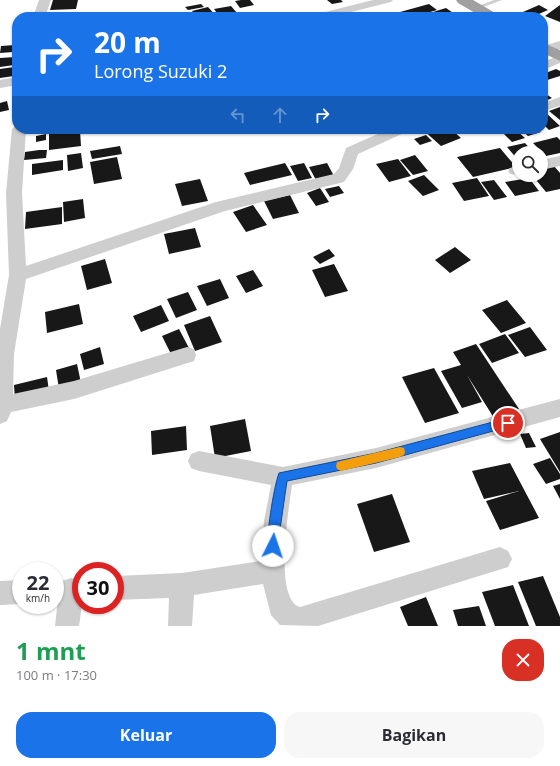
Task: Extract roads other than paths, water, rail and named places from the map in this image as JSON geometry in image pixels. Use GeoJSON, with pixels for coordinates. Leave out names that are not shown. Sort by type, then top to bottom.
{"type":"FeatureCollection","features":[{"type":"Feature","properties":{"kind":"highway"},"geometry":{"type":"LineString","coordinates":[[463,0],[482,12]]}},
{"type":"Feature","properties":{"kind":"highway"},"geometry":{"type":"LineString","coordinates":[[550,47],[560,57]]}},
{"type":"Feature","properties":{"kind":"street"},"geometry":{"type":"LineString","coordinates":[[41,12],[45,0]]}},
{"type":"Feature","properties":{"kind":"street"},"geometry":{"type":"LineString","coordinates":[[338,12],[387,0]]}},
{"type":"Feature","properties":{"kind":"street"},"geometry":{"type":"LineString","coordinates":[[548,63],[560,57]]}},
{"type":"Feature","properties":{"kind":"street"},"geometry":{"type":"LineString","coordinates":[[0,84],[12,82]]}},
{"type":"Feature","properties":{"kind":"street"},"geometry":{"type":"LineString","coordinates":[[548,106],[560,101]]}},
{"type":"Feature","properties":{"kind":"street"},"geometry":{"type":"LineString","coordinates":[[19,134],[14,193],[18,275],[3,355],[1,410],[80,388],[187,354]]}},
{"type":"Feature","properties":{"kind":"street"},"geometry":{"type":"LineString","coordinates":[[18,275],[222,206],[339,178],[346,169],[352,151],[390,134]]}},
{"type":"Feature","properties":{"kind":"street"},"geometry":{"type":"LineString","coordinates":[[548,164],[560,161]]}},
{"type":"Feature","properties":{"kind":"street"},"geometry":{"type":"LineString","coordinates":[[199,461],[283,477],[376,458],[560,408]]}},
{"type":"Feature","properties":{"kind":"street"},"geometry":{"type":"LineString","coordinates":[[283,477],[275,521],[272,571],[280,606],[289,616],[300,619],[500,559]]}},
{"type":"Feature","properties":{"kind":"street"},"geometry":{"type":"LineString","coordinates":[[124,588],[182,585],[272,571]]}},
{"type":"Feature","properties":{"kind":"street"},"geometry":{"type":"LineString","coordinates":[[180,626],[182,585]]}},
{"type":"Feature","properties":{"kind":"street"},"geometry":{"type":"LineString","coordinates":[[67,626],[69,590]]}},
{"type":"Feature","properties":{"kind":"street"},"geometry":{"type":"LineString","coordinates":[[0,593],[12,592]]}},
{"type":"Feature","properties":{"kind":"lane"},"geometry":{"type":"LineString","coordinates":[[476,8],[499,0]]}}]}
